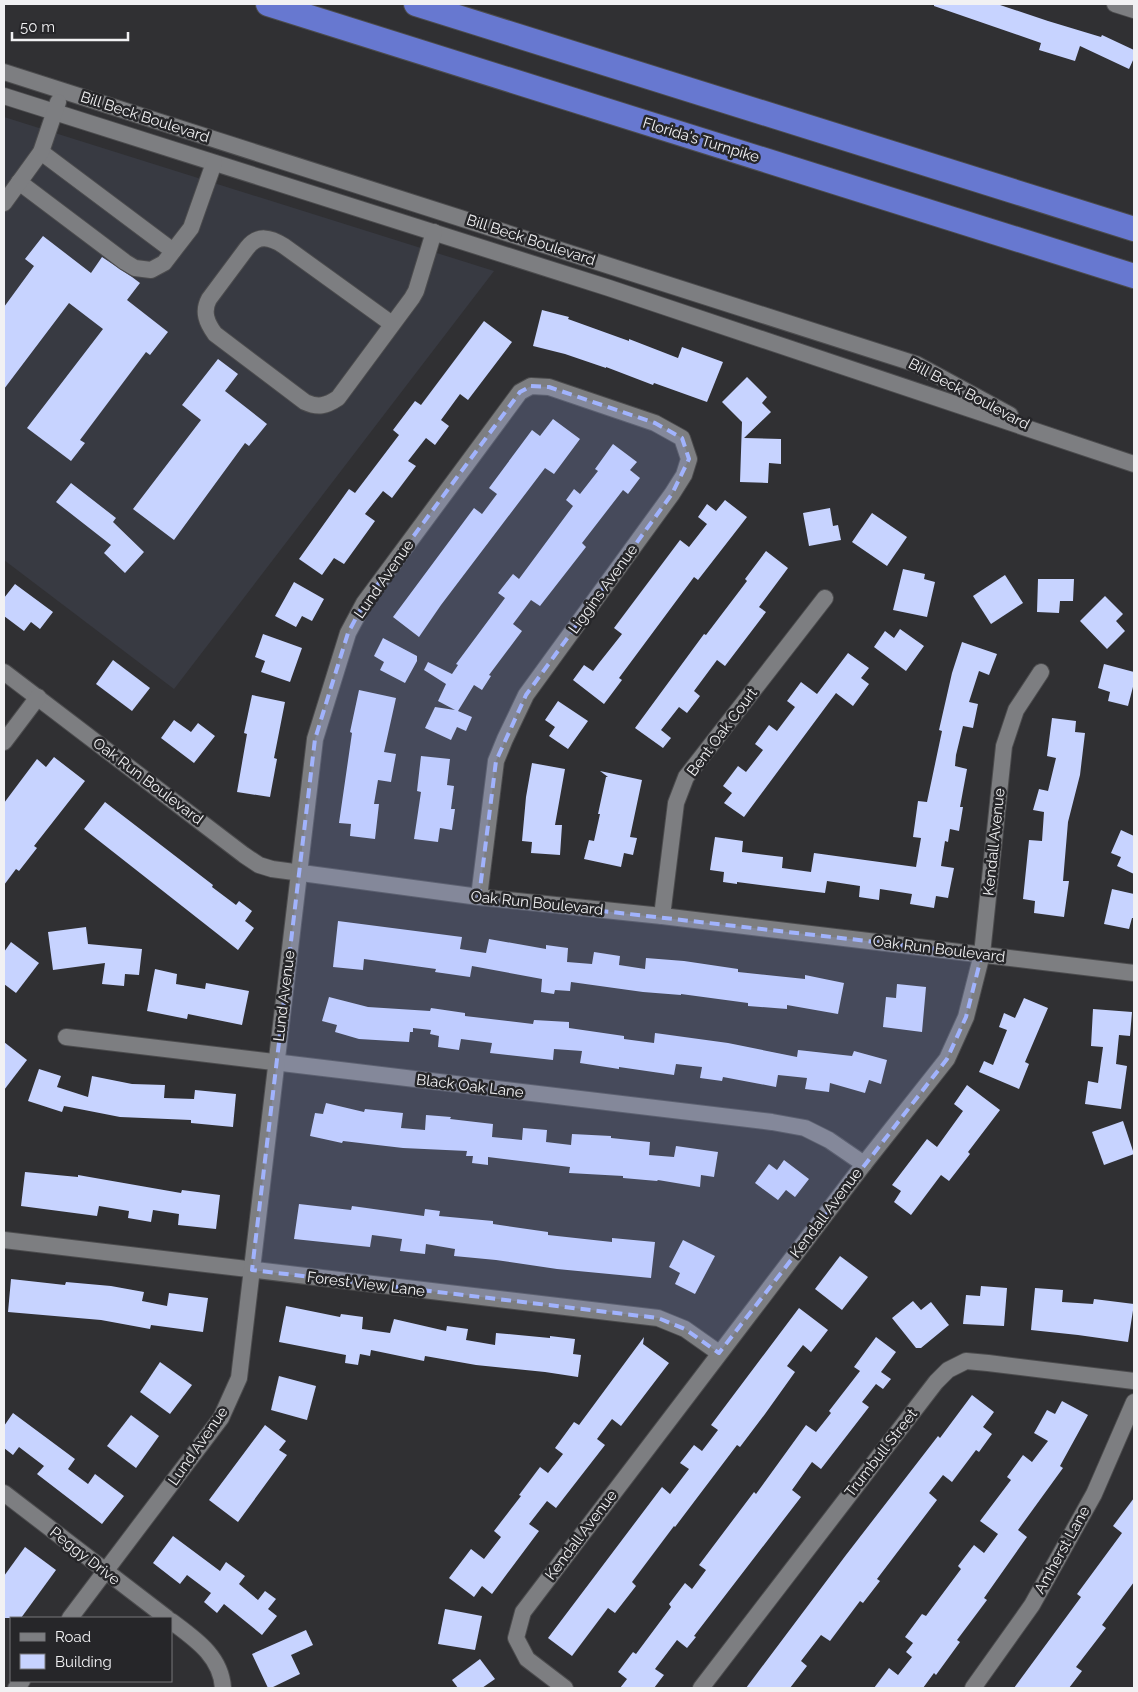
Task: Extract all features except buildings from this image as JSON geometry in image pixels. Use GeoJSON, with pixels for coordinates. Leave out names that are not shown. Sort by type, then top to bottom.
{"type":"FeatureCollection","features":[{"type":"Feature","properties":{"kind":"highway","name":"Florida's Turnpike"},"geometry":{"type":"LineString","coordinates":[[268,4],[1134,276]]}},
{"type":"Feature","properties":{"kind":"highway"},"geometry":{"type":"LineString","coordinates":[[416,4],[1134,229]]}},
{"type":"Feature","properties":{"kind":"street"},"geometry":{"type":"LineString","coordinates":[[1115,4],[1134,10]]}},
{"type":"Feature","properties":{"kind":"street","name":"Bill Beck Boulevard"},"geometry":{"type":"LineString","coordinates":[[4,72],[916,364],[1047,435]]}},
{"type":"Feature","properties":{"kind":"street"},"geometry":{"type":"LineString","coordinates":[[4,203],[42,152],[63,91]]}},
{"type":"Feature","properties":{"kind":"street","name":"Bill Beck Boulevard"},"geometry":{"type":"LineString","coordinates":[[4,96],[609,288],[1134,464]]}},
{"type":"Feature","properties":{"kind":"street"},"geometry":{"type":"LineString","coordinates":[[42,152],[173,251]]}},
{"type":"Feature","properties":{"kind":"street"},"geometry":{"type":"LineString","coordinates":[[19,182],[135,268],[151,270],[164,263],[191,228],[214,163]]}},
{"type":"Feature","properties":{"kind":"street"},"geometry":{"type":"LineString","coordinates":[[392,324],[284,246],[271,239],[264,238],[251,242],[209,298],[205,312],[206,320],[215,334],[296,395],[314,406],[331,403],[338,398],[392,324],[416,291],[434,232]]}},
{"type":"Feature","properties":{"kind":"street","name":"Lund Avenue"},"geometry":{"type":"LineString","coordinates":[[71,1617],[221,1418],[239,1378],[315,739],[348,633],[364,603],[508,408],[520,392],[531,386]]}},
{"type":"Feature","properties":{"kind":"street","name":"Liggins Avenue"},"geometry":{"type":"LineString","coordinates":[[479,897],[496,761],[526,695],[672,494],[684,475],[689,459],[682,438],[655,423],[548,387],[531,386]]}},
{"type":"Feature","properties":{"kind":"street","name":"Bent Oak Court"},"geometry":{"type":"LineString","coordinates":[[662,916],[676,803],[686,778],[825,598]]}},
{"type":"Feature","properties":{"kind":"street","name":"Oak Run Boulevard"},"geometry":{"type":"LineString","coordinates":[[4,672],[252,860],[259,865],[272,869],[479,897],[662,916],[1134,973]]}},
{"type":"Feature","properties":{"kind":"street","name":"Kendall Avenue"},"geometry":{"type":"LineString","coordinates":[[565,1688],[527,1659],[516,1638],[523,1612],[719,1353],[946,1059],[966,1017],[982,954],[1004,746],[1016,710],[1041,672]]}},
{"type":"Feature","properties":{"kind":"street"},"geometry":{"type":"LineString","coordinates":[[4,742],[38,697]]}},
{"type":"Feature","properties":{"kind":"street","name":"Black Oak Lane"},"geometry":{"type":"LineString","coordinates":[[66,1037],[276,1064],[772,1122],[805,1128],[829,1140],[864,1164]]}},
{"type":"Feature","properties":{"kind":"street","name":"Forest View Lane"},"geometry":{"type":"LineString","coordinates":[[4,1240],[658,1318],[685,1329],[719,1353]]}},
{"type":"Feature","properties":{"kind":"street","name":"Trumbull Street"},"geometry":{"type":"LineString","coordinates":[[701,1688],[936,1382],[948,1370],[966,1361],[1134,1381]]}},
{"type":"Feature","properties":{"kind":"street","name":"Amherst Lane"},"geometry":{"type":"LineString","coordinates":[[973,1688],[1032,1605],[1094,1494],[1134,1402]]}},
{"type":"Feature","properties":{"kind":"street","name":"Peggy Drive"},"geometry":{"type":"LineString","coordinates":[[4,1493],[105,1572],[167,1617]]}},
{"type":"Feature","properties":{"kind":"street"},"geometry":{"type":"LineString","coordinates":[[172,1622],[199,1642],[212,1657],[223,1684]]}},
{"type":"Feature","properties":{"kind":"highlighted area"},"geometry":{"type":"Polygon","coordinates":[[[531,386],[549,387],[655,423],[682,438],[689,459],[672,494],[526,695],[496,761],[479,897],[982,954],[966,1017],[947,1059],[719,1353],[685,1329],[658,1318],[252,1270],[315,739],[348,633],[364,603],[520,392],[531,386]]]}},
{"type":"Feature","properties":{"kind":"shaded area"},"geometry":{"type":"Polygon","coordinates":[[[4,117],[494,271],[174,689],[4,560],[4,117]]]}}]}
